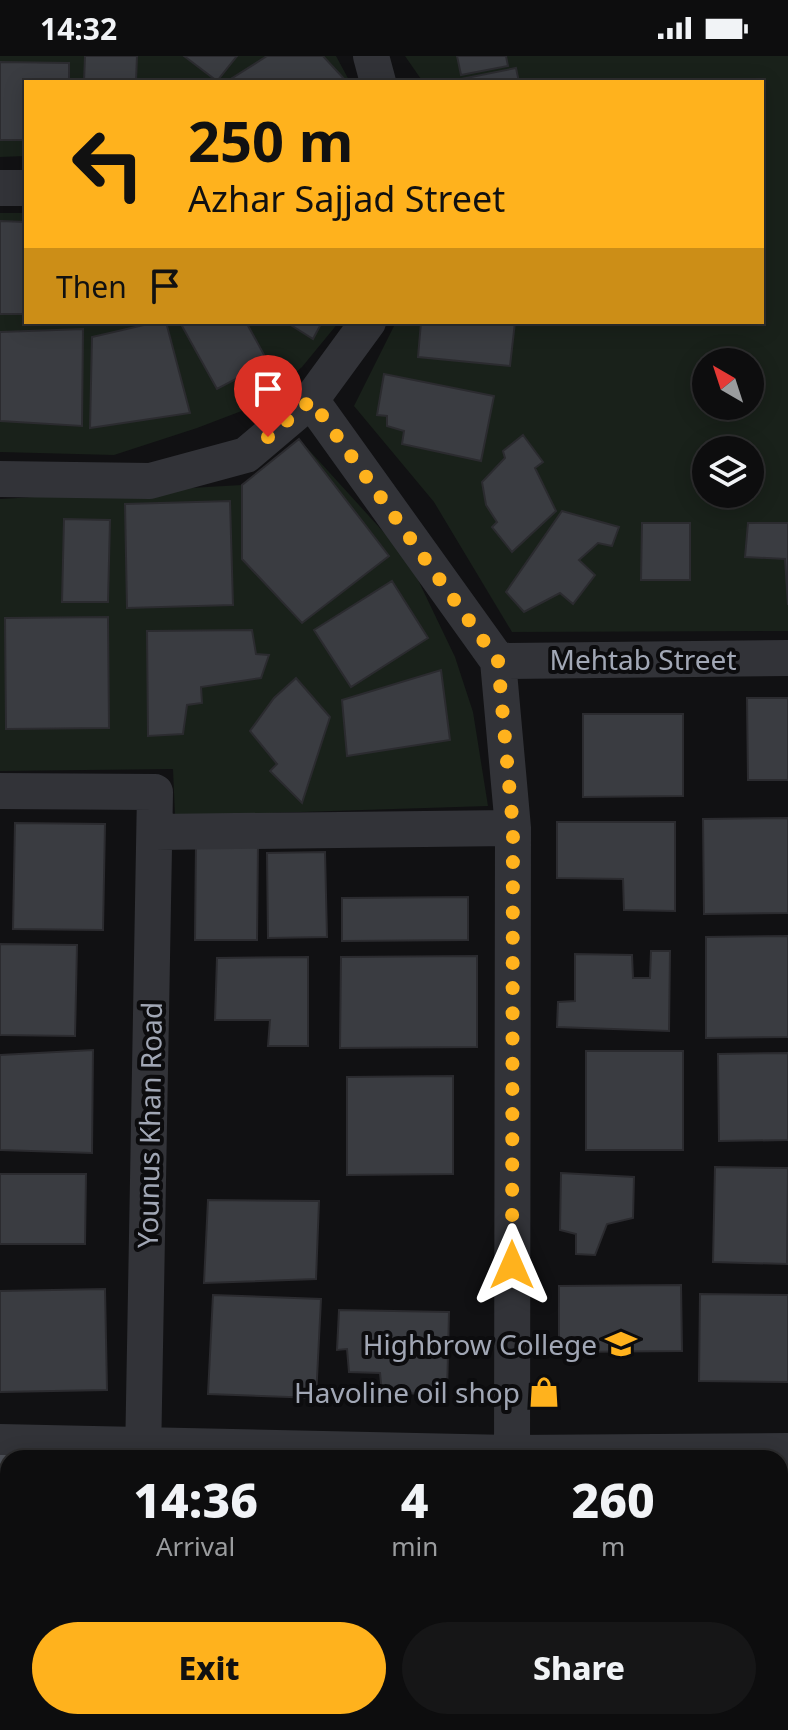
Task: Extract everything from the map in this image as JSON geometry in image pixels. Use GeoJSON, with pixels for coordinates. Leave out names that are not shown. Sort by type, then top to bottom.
{"type":"FeatureCollection","features":[{"type":"Feature","properties":{"kind":"street"},"geometry":{"type":"LineString","coordinates":[[371,56],[377,80]]}},
{"type":"Feature","properties":{"kind":"street"},"geometry":{"type":"LineString","coordinates":[[0,188],[24,188]]}},
{"type":"Feature","properties":{"kind":"street"},"geometry":{"type":"LineString","coordinates":[[0,479],[150,481],[246,455],[311,400],[367,324]]}},
{"type":"Feature","properties":{"kind":"street"},"geometry":{"type":"LineString","coordinates":[[311,400],[498,661],[513,828],[511,1450]]}},
{"type":"Feature","properties":{"kind":"street","name":"Mehtab Street"},"geometry":{"type":"LineString","coordinates":[[498,661],[788,658]]}},
{"type":"Feature","properties":{"kind":"street","name":"Younus Khan Road"},"geometry":{"type":"LineString","coordinates":[[0,791],[155,792],[143,1450]]}},
{"type":"Feature","properties":{"kind":"street"},"geometry":{"type":"LineString","coordinates":[[155,832],[513,828]]}},
{"type":"Feature","properties":{"kind":"street"},"geometry":{"type":"LineString","coordinates":[[0,1442],[143,1450]]}},
{"type":"Feature","properties":{"kind":"shaded area"},"geometry":{"type":"Polygon","coordinates":[[[0,56],[336,56],[349,80],[24,80],[24,156],[0,157],[0,56]]]}},
{"type":"Feature","properties":{"kind":"shaded area"},"geometry":{"type":"Polygon","coordinates":[[[405,56],[788,56],[788,631],[512,632],[434,502],[354,406],[395,324],[764,324],[764,80],[422,80],[405,56]]]}},
{"type":"Feature","properties":{"kind":"shaded area"},"geometry":{"type":"Polygon","coordinates":[[[0,213],[24,213],[24,324],[337,324],[302,367],[260,404],[197,428],[114,455],[0,452],[0,213]]]}},
{"type":"Feature","properties":{"kind":"shaded area"},"geometry":{"type":"Polygon","coordinates":[[[299,439],[408,559],[455,657],[473,712],[488,806],[175,816],[173,769],[0,771],[0,499],[242,485],[299,439]]]}},
{"type":"Feature","properties":{"kind":"building"},"geometry":{"type":"Polygon","coordinates":[[[85,56],[137,56],[136,80],[84,80],[85,56]]]}},
{"type":"Feature","properties":{"kind":"building"},"geometry":{"type":"Polygon","coordinates":[[[184,56],[237,56],[216,80],[184,56]]]}},
{"type":"Feature","properties":{"kind":"building"},"geometry":{"type":"Polygon","coordinates":[[[267,56],[323,56],[345,80],[229,80],[267,56]]]}},
{"type":"Feature","properties":{"kind":"building"},"geometry":{"type":"Polygon","coordinates":[[[457,56],[506,56],[508,66],[461,75],[457,56]]]}},
{"type":"Feature","properties":{"kind":"building"},"geometry":{"type":"Polygon","coordinates":[[[0,62],[69,63],[69,80],[24,80],[24,140],[0,140],[0,62]]]}},
{"type":"Feature","properties":{"kind":"building"},"geometry":{"type":"Polygon","coordinates":[[[516,68],[519,80],[456,80],[516,68]]]}},
{"type":"Feature","properties":{"kind":"building"},"geometry":{"type":"Polygon","coordinates":[[[0,221],[24,222],[24,314],[0,314],[0,221]]]}},
{"type":"Feature","properties":{"kind":"building"},"geometry":{"type":"Polygon","coordinates":[[[167,324],[190,413],[90,428],[92,337],[144,325],[167,324]]]}},
{"type":"Feature","properties":{"kind":"building"},"geometry":{"type":"Polygon","coordinates":[[[247,324],[268,362],[217,389],[182,326],[247,324]]]}},
{"type":"Feature","properties":{"kind":"building"},"geometry":{"type":"Polygon","coordinates":[[[289,324],[321,324],[313,339],[289,324]]]}},
{"type":"Feature","properties":{"kind":"building"},"geometry":{"type":"Polygon","coordinates":[[[421,324],[515,324],[510,366],[418,357],[421,324]]]}},
{"type":"Feature","properties":{"kind":"building"},"geometry":{"type":"Polygon","coordinates":[[[83,329],[82,426],[0,421],[0,332],[83,329]]]}},
{"type":"Feature","properties":{"kind":"building"},"geometry":{"type":"Polygon","coordinates":[[[384,374],[494,396],[481,461],[402,444],[404,431],[387,426],[387,416],[377,415],[384,374]]]}},
{"type":"Feature","properties":{"kind":"building"},"geometry":{"type":"Polygon","coordinates":[[[523,435],[543,462],[535,468],[556,511],[512,552],[492,527],[497,522],[486,505],[482,482],[505,458],[503,451],[523,435]]]}},
{"type":"Feature","properties":{"kind":"building"},"geometry":{"type":"Polygon","coordinates":[[[299,439],[389,556],[302,623],[242,559],[242,485],[299,439]]]}},
{"type":"Feature","properties":{"kind":"building"},"geometry":{"type":"Polygon","coordinates":[[[230,501],[233,605],[127,608],[125,504],[230,501]]]}},
{"type":"Feature","properties":{"kind":"building"},"geometry":{"type":"Polygon","coordinates":[[[562,511],[619,527],[612,546],[598,543],[579,560],[595,575],[573,604],[560,593],[524,612],[506,592],[562,511]]]}},
{"type":"Feature","properties":{"kind":"building"},"geometry":{"type":"Polygon","coordinates":[[[64,519],[110,520],[108,602],[62,602],[64,519]]]}},
{"type":"Feature","properties":{"kind":"building"},"geometry":{"type":"Polygon","coordinates":[[[642,523],[690,523],[690,580],[641,580],[642,523]]]}},
{"type":"Feature","properties":{"kind":"building"},"geometry":{"type":"Polygon","coordinates":[[[748,523],[788,523],[788,605],[785,559],[745,557],[748,523]]]}},
{"type":"Feature","properties":{"kind":"building"},"geometry":{"type":"Polygon","coordinates":[[[392,581],[428,638],[351,687],[314,630],[392,581]]]}},
{"type":"Feature","properties":{"kind":"building"},"geometry":{"type":"Polygon","coordinates":[[[108,617],[109,728],[6,729],[5,618],[108,617]]]}},
{"type":"Feature","properties":{"kind":"building"},"geometry":{"type":"Polygon","coordinates":[[[252,630],[256,654],[269,655],[261,678],[201,687],[202,703],[187,705],[183,734],[148,736],[147,631],[252,630]]]}},
{"type":"Feature","properties":{"kind":"building"},"geometry":{"type":"Polygon","coordinates":[[[441,670],[450,740],[347,756],[342,700],[441,670]]]}},
{"type":"Feature","properties":{"kind":"building"},"geometry":{"type":"Polygon","coordinates":[[[296,678],[330,717],[302,803],[270,771],[277,764],[250,731],[274,698],[296,678]]]}},
{"type":"Feature","properties":{"kind":"building"},"geometry":{"type":"Polygon","coordinates":[[[747,698],[788,698],[788,780],[748,780],[747,698]]]}},
{"type":"Feature","properties":{"kind":"building"},"geometry":{"type":"Polygon","coordinates":[[[583,714],[683,714],[683,796],[583,797],[583,714]]]}},
{"type":"Feature","properties":{"kind":"building"},"geometry":{"type":"Polygon","coordinates":[[[788,818],[788,913],[704,914],[703,819],[788,818]]]}},
{"type":"Feature","properties":{"kind":"building"},"geometry":{"type":"Polygon","coordinates":[[[557,822],[675,822],[675,911],[624,910],[623,879],[557,878],[557,822]]]}},
{"type":"Feature","properties":{"kind":"building"},"geometry":{"type":"Polygon","coordinates":[[[15,823],[105,824],[103,930],[13,929],[15,823]]]}},
{"type":"Feature","properties":{"kind":"building"},"geometry":{"type":"Polygon","coordinates":[[[196,843],[258,843],[257,940],[195,940],[196,843]]]}},
{"type":"Feature","properties":{"kind":"building"},"geometry":{"type":"Polygon","coordinates":[[[325,852],[327,937],[268,938],[267,853],[325,852]]]}},
{"type":"Feature","properties":{"kind":"building"},"geometry":{"type":"Polygon","coordinates":[[[468,897],[468,940],[342,941],[342,898],[468,897]]]}},
{"type":"Feature","properties":{"kind":"building"},"geometry":{"type":"Polygon","coordinates":[[[788,936],[788,1037],[706,1038],[706,937],[788,936]]]}},
{"type":"Feature","properties":{"kind":"building"},"geometry":{"type":"Polygon","coordinates":[[[0,944],[77,945],[75,1036],[0,1035],[0,944]]]}},
{"type":"Feature","properties":{"kind":"building"},"geometry":{"type":"Polygon","coordinates":[[[651,951],[670,951],[669,1031],[557,1027],[558,1002],[575,1001],[575,954],[632,955],[633,978],[650,978],[651,951]]]}},
{"type":"Feature","properties":{"kind":"building"},"geometry":{"type":"Polygon","coordinates":[[[477,956],[477,1047],[340,1048],[341,957],[477,956]]]}},
{"type":"Feature","properties":{"kind":"building"},"geometry":{"type":"Polygon","coordinates":[[[308,957],[308,1046],[268,1046],[270,1020],[215,1020],[217,958],[308,957]]]}},
{"type":"Feature","properties":{"kind":"building"},"geometry":{"type":"Polygon","coordinates":[[[93,1050],[92,1153],[0,1150],[0,1055],[93,1050]]]}},
{"type":"Feature","properties":{"kind":"building"},"geometry":{"type":"Polygon","coordinates":[[[586,1051],[683,1051],[683,1150],[586,1150],[586,1051]]]}},
{"type":"Feature","properties":{"kind":"building"},"geometry":{"type":"Polygon","coordinates":[[[788,1053],[788,1140],[719,1141],[718,1054],[788,1053]]]}},
{"type":"Feature","properties":{"kind":"building"},"geometry":{"type":"Polygon","coordinates":[[[453,1076],[453,1174],[347,1175],[347,1077],[453,1076]]]}},
{"type":"Feature","properties":{"kind":"building"},"geometry":{"type":"Polygon","coordinates":[[[715,1167],[788,1168],[787,1264],[713,1262],[715,1167]]]}},
{"type":"Feature","properties":{"kind":"building"},"geometry":{"type":"Polygon","coordinates":[[[561,1173],[634,1177],[633,1218],[607,1224],[595,1255],[576,1254],[576,1234],[560,1230],[561,1173]]]}},
{"type":"Feature","properties":{"kind":"building"},"geometry":{"type":"Polygon","coordinates":[[[0,1174],[86,1174],[85,1244],[0,1244],[0,1174]]]}},
{"type":"Feature","properties":{"kind":"building"},"geometry":{"type":"Polygon","coordinates":[[[208,1200],[319,1201],[316,1279],[204,1283],[208,1200]]]}},
{"type":"Feature","properties":{"kind":"building"},"geometry":{"type":"Polygon","coordinates":[[[681,1285],[682,1351],[559,1352],[559,1286],[681,1285]]]}},
{"type":"Feature","properties":{"kind":"building"},"geometry":{"type":"Polygon","coordinates":[[[105,1289],[107,1390],[0,1392],[0,1291],[105,1289]]]}},
{"type":"Feature","properties":{"kind":"building"},"geometry":{"type":"Polygon","coordinates":[[[700,1294],[788,1295],[788,1382],[699,1381],[700,1294]]]}},
{"type":"Feature","properties":{"kind":"building"},"geometry":{"type":"Polygon","coordinates":[[[213,1295],[321,1299],[316,1398],[208,1394],[213,1295]]]}},
{"type":"Feature","properties":{"kind":"building"},"geometry":{"type":"Polygon","coordinates":[[[339,1310],[449,1312],[447,1394],[382,1393],[380,1373],[349,1372],[347,1349],[337,1350],[339,1310]]]}},
{"type":"Feature","properties":{"kind":"place","name":"Highbrow College"},"geometry":{"type":"Point","coordinates":[621,1344]}},
{"type":"Feature","properties":{"kind":"place","name":"Havoline oil shop"},"geometry":{"type":"Point","coordinates":[544,1392]}},
{"type":"Feature","properties":{"kind":"route"},"geometry":{"type":"LineString","coordinates":[[268,437],[311,400],[498,661],[513,828],[512,1265]]}}]}
